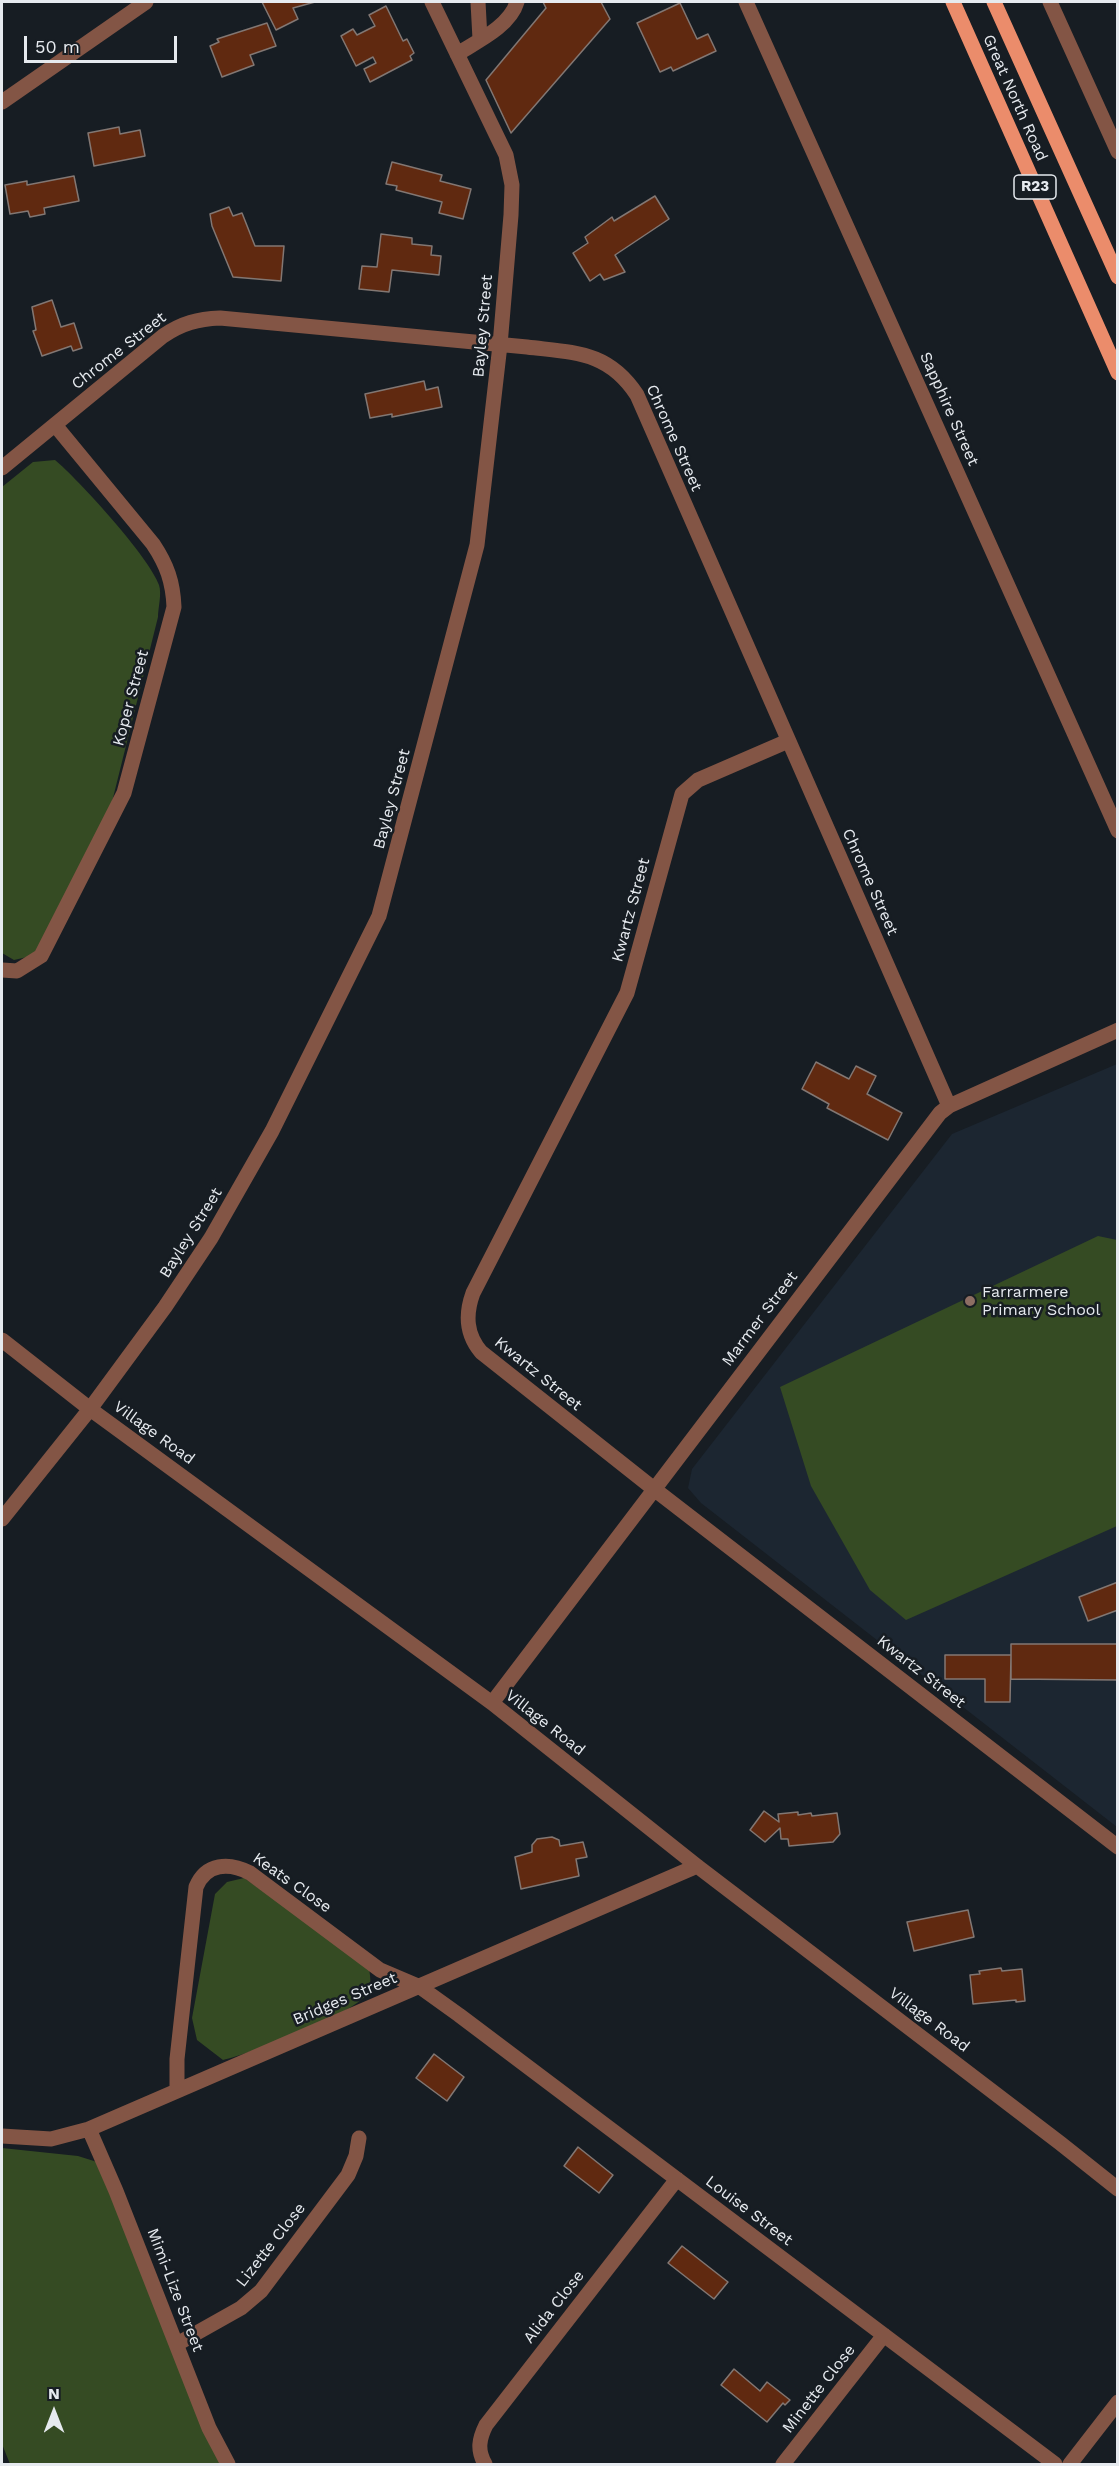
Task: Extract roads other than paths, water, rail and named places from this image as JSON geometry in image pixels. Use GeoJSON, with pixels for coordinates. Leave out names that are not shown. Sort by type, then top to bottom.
{"type":"FeatureCollection","features":[{"type":"Feature","properties":{"kind":"main road","name":"Great North Road"},"geometry":{"type":"LineString","coordinates":[[953,2],[1118,374]]}},
{"type":"Feature","properties":{"kind":"main road","name":"Great North Road"},"geometry":{"type":"LineString","coordinates":[[994,2],[1118,276]]}},
{"type":"Feature","properties":{"kind":"street"},"geometry":{"type":"LineString","coordinates":[[2,102],[146,2]]}},
{"type":"Feature","properties":{"kind":"street","name":"Bayley Street"},"geometry":{"type":"LineString","coordinates":[[2,1519],[90,1408],[165,1307],[212,1238],[272,1131],[373,933],[477,545],[500,345],[511,215],[510,171],[494,127],[432,2]]}},
{"type":"Feature","properties":{"kind":"street"},"geometry":{"type":"LineString","coordinates":[[478,2],[480,39]]}},
{"type":"Feature","properties":{"kind":"street"},"geometry":{"type":"LineString","coordinates":[[457,54],[506,20],[517,2]]}},
{"type":"Feature","properties":{"kind":"street","name":"Sapphire Street"},"geometry":{"type":"LineString","coordinates":[[746,2],[1118,831]]}},
{"type":"Feature","properties":{"kind":"street"},"geometry":{"type":"LineString","coordinates":[[1050,2],[1118,152]]}},
{"type":"Feature","properties":{"kind":"street","name":"Chrome Street"},"geometry":{"type":"LineString","coordinates":[[2,468],[163,336],[188,322],[204,319],[220,318],[500,345],[591,357],[609,364],[627,380],[637,395],[949,1106]]}},
{"type":"Feature","properties":{"kind":"street","name":"Koper Street"},"geometry":{"type":"LineString","coordinates":[[2,970],[17,971],[41,956],[124,793],[174,607],[173,585],[166,565],[153,544],[56,424]]}},
{"type":"Feature","properties":{"kind":"street","name":"Kwartz Street"},"geometry":{"type":"LineString","coordinates":[[788,741],[698,780],[682,794],[627,993],[469,1304],[467,1323],[474,1343],[481,1352],[654,1489],[1118,1847]]}},
{"type":"Feature","properties":{"kind":"street","name":"Marmer Street"},"geometry":{"type":"LineString","coordinates":[[492,1703],[935,1119],[949,1106],[1118,1030]]}},
{"type":"Feature","properties":{"kind":"street","name":"Village Road"},"geometry":{"type":"LineString","coordinates":[[2,1340],[90,1408],[492,1703],[697,1866],[1118,2189]]}},
{"type":"Feature","properties":{"kind":"street","name":"Keats Close"},"geometry":{"type":"LineString","coordinates":[[177,2089],[177,2059],[196,1887],[203,1875],[216,1867],[234,1866],[250,1873],[380,1970],[420,1987]]}},
{"type":"Feature","properties":{"kind":"street","name":"Bridges Street"},"geometry":{"type":"LineString","coordinates":[[2,2136],[51,2139],[88,2129],[697,1866]]}},
{"type":"Feature","properties":{"kind":"street","name":"Louise Street"},"geometry":{"type":"LineString","coordinates":[[420,1987],[1055,2464]]}},
{"type":"Feature","properties":{"kind":"street","name":"Mimi-Lize Street"},"geometry":{"type":"LineString","coordinates":[[88,2129],[177,2344],[209,2428],[228,2464]]}},
{"type":"Feature","properties":{"kind":"street","name":"Lizette Close"},"geometry":{"type":"LineString","coordinates":[[177,2344],[241,2308],[261,2291],[348,2175],[359,2139]]}},
{"type":"Feature","properties":{"kind":"street","name":"Village Road"},"geometry":{"type":"LineString","coordinates":[[1060,2143],[1118,2177]]}},
{"type":"Feature","properties":{"kind":"street","name":"Alida Close"},"geometry":{"type":"LineString","coordinates":[[485,2464],[479,2449],[486,2425],[676,2179]]}},
{"type":"Feature","properties":{"kind":"street","name":"Minette Close"},"geometry":{"type":"LineString","coordinates":[[783,2464],[884,2336]]}},
{"type":"Feature","properties":{"kind":"street"},"geometry":{"type":"LineString","coordinates":[[1070,2464],[1118,2402]]}},
{"type":"Feature","properties":{"kind":"place","name":"Farrarmere Primary School"},"geometry":{"type":"Point","coordinates":[970,1301]}}]}
